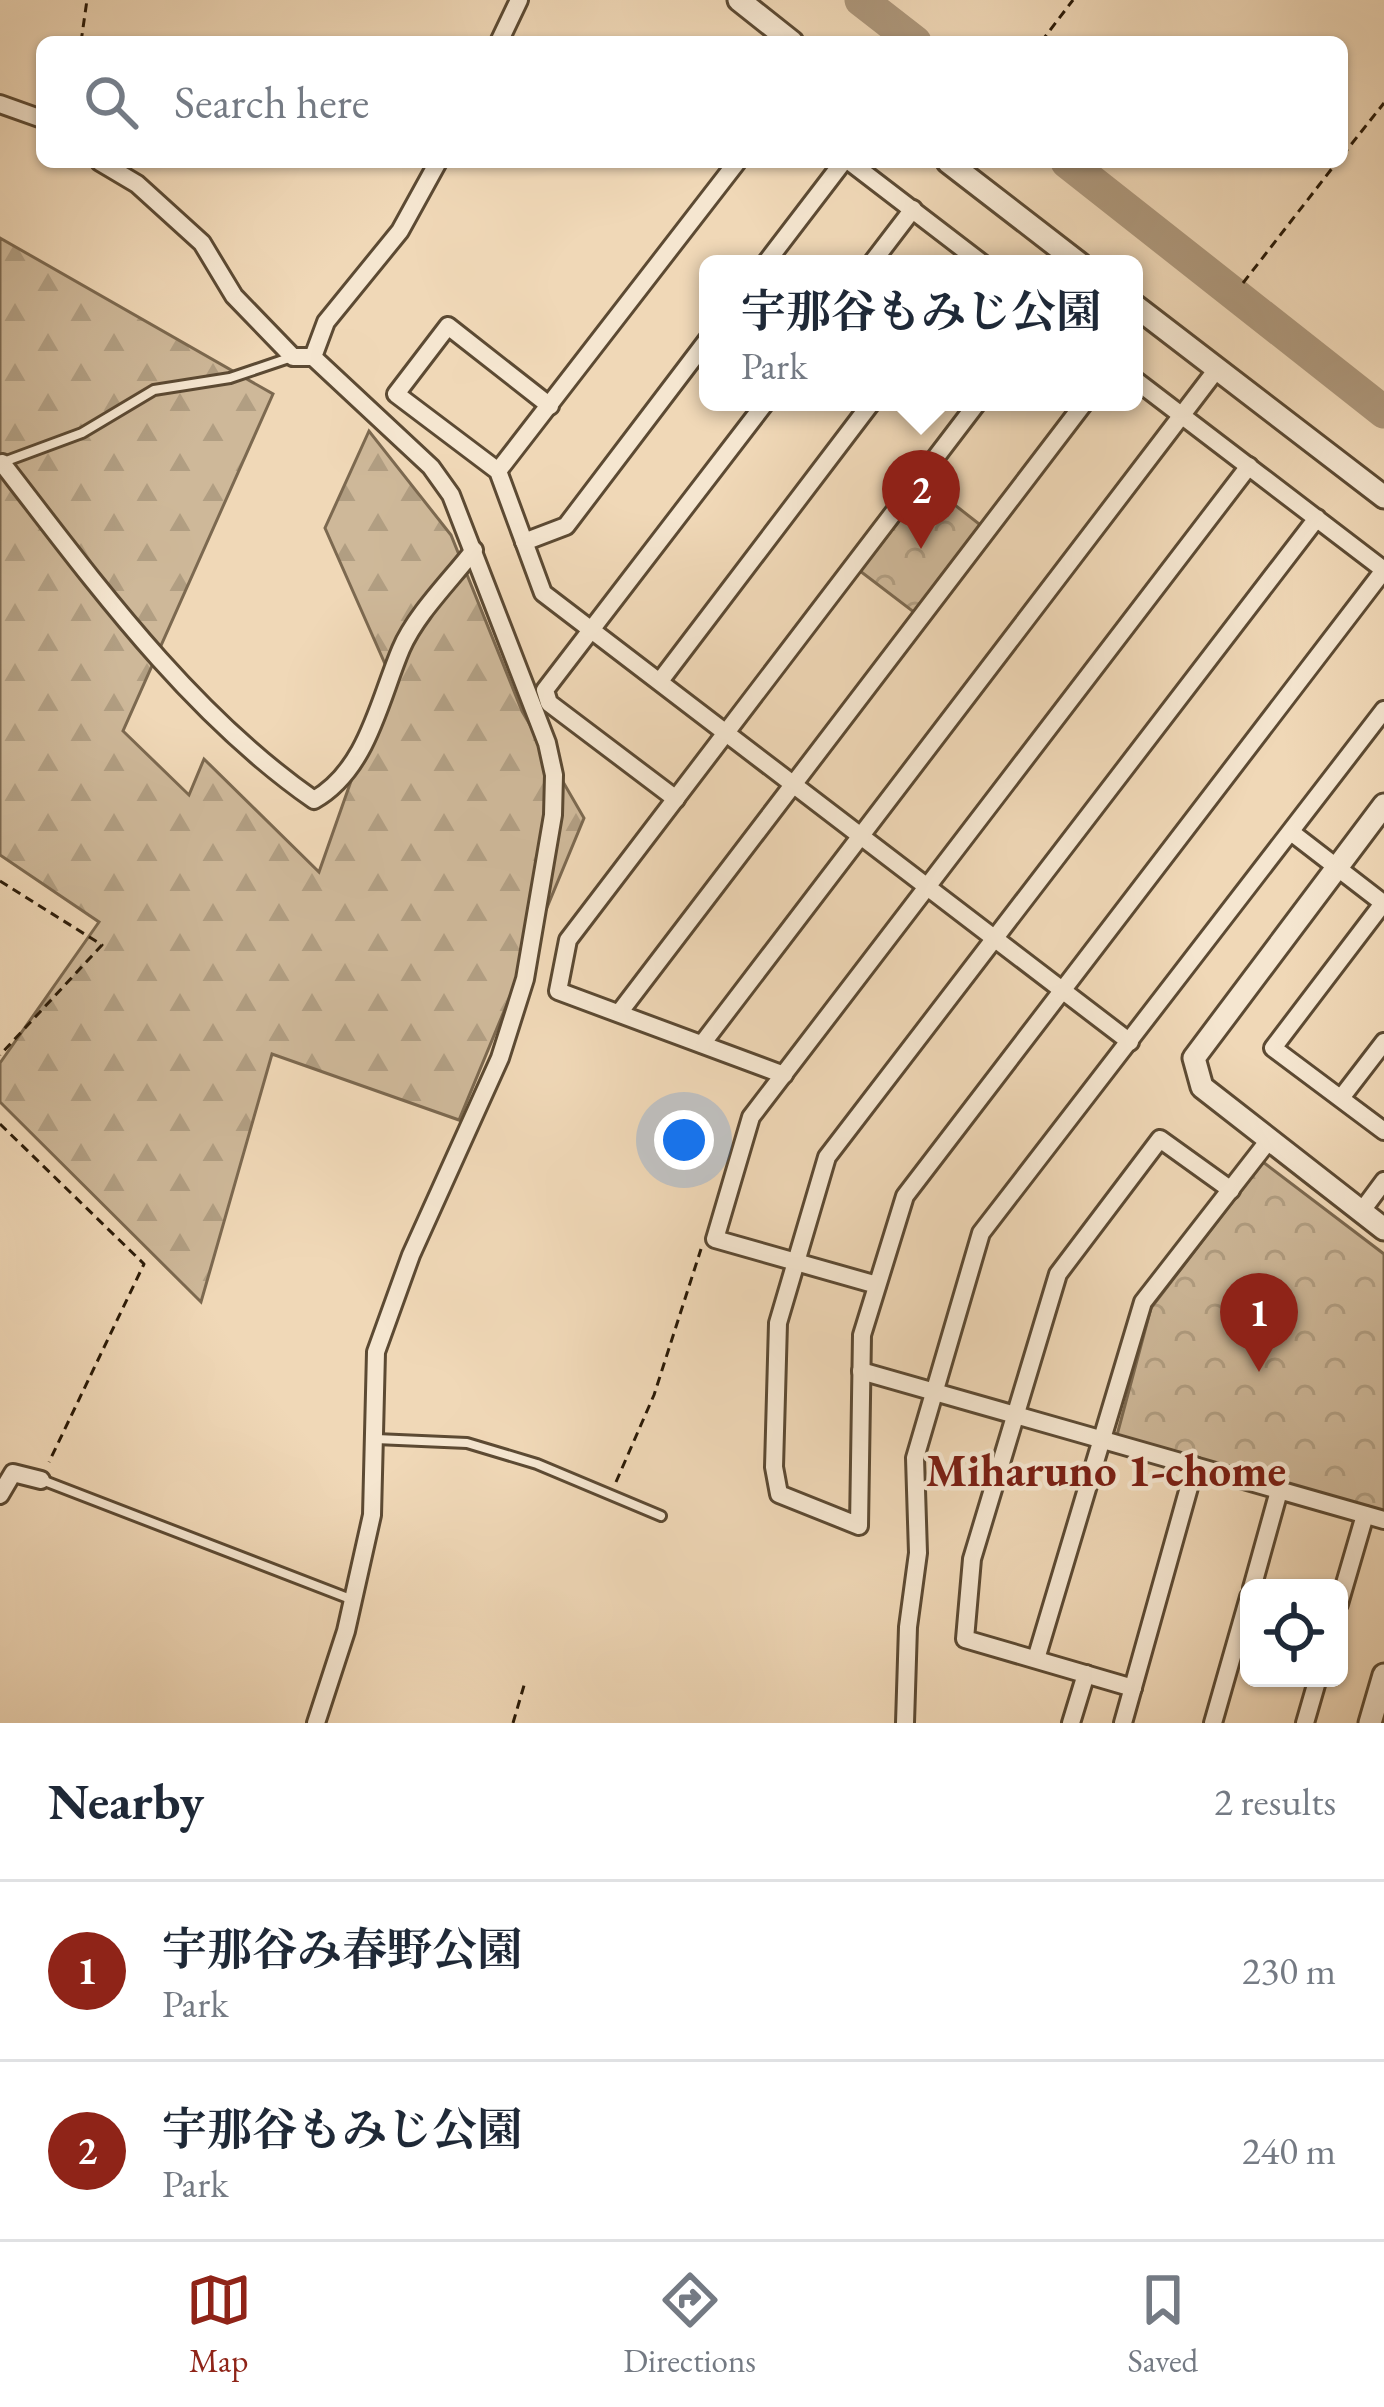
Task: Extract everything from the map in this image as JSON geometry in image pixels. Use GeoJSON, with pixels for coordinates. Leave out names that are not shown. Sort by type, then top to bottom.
{"type":"FeatureCollection","features":[{"type":"Feature","properties":{"kind":"street"},"geometry":{"type":"LineString","coordinates":[[502,36],[519,0]]}},
{"type":"Feature","properties":{"kind":"street"},"geometry":{"type":"LineString","coordinates":[[739,0],[784,36]]}},
{"type":"Feature","properties":{"kind":"street"},"geometry":{"type":"LineString","coordinates":[[0,104],[36,117]]}},
{"type":"Feature","properties":{"kind":"street"},"geometry":{"type":"LineString","coordinates":[[110,168],[137,184],[202,243],[234,296],[293,357],[313,356],[431,467],[451,495],[474,550],[547,742],[554,775],[553,815],[514,1023],[411,1256],[376,1352],[372,1515],[354,1600],[316,1723]]}},
{"type":"Feature","properties":{"kind":"street"},"geometry":{"type":"LineString","coordinates":[[313,356],[326,322],[400,231],[435,168]]}},
{"type":"Feature","properties":{"kind":"street"},"geometry":{"type":"LineString","coordinates":[[498,471],[732,168]]}},
{"type":"Feature","properties":{"kind":"street"},"geometry":{"type":"LineString","coordinates":[[772,255],[841,168]]}},
{"type":"Feature","properties":{"kind":"street"},"geometry":{"type":"LineString","coordinates":[[855,168],[970,255]]}},
{"type":"Feature","properties":{"kind":"street"},"geometry":{"type":"LineString","coordinates":[[956,168],[1068,255]]}},
{"type":"Feature","properties":{"kind":"street"},"geometry":{"type":"LineString","coordinates":[[878,255],[913,209]]}},
{"type":"Feature","properties":{"kind":"street"},"geometry":{"type":"LineString","coordinates":[[1143,312],[1384,497]]}},
{"type":"Feature","properties":{"kind":"street"},"geometry":{"type":"LineString","coordinates":[[550,406],[448,326],[396,394],[498,471],[543,593],[1130,1042]]}},
{"type":"Feature","properties":{"kind":"street"},"geometry":{"type":"LineString","coordinates":[[524,542],[566,526],[699,351]]}},
{"type":"Feature","properties":{"kind":"street"},"geometry":{"type":"LineString","coordinates":[[702,1043],[1217,369]]}},
{"type":"Feature","properties":{"kind":"street"},"geometry":{"type":"LineString","coordinates":[[1143,386],[1249,466],[1384,569],[905,1196],[862,1335],[860,1526],[779,1495],[778,1323],[827,1157],[1317,518]]}},
{"type":"Feature","properties":{"kind":"street"},"geometry":{"type":"LineString","coordinates":[[676,799],[549,703],[545,690],[759,411]]}},
{"type":"Feature","properties":{"kind":"street"},"geometry":{"type":"LineString","coordinates":[[660,681],[865,411]]}},
{"type":"Feature","properties":{"kind":"street"},"geometry":{"type":"LineString","coordinates":[[784,1075],[558,991],[568,940],[971,411]]}},
{"type":"Feature","properties":{"kind":"street"},"geometry":{"type":"LineString","coordinates":[[619,1013],[1077,411]]}},
{"type":"Feature","properties":{"kind":"street"},"geometry":{"type":"LineString","coordinates":[[1,463],[140,635],[269,768],[314,800],[339,785],[387,697],[402,646],[474,550]]}},
{"type":"Feature","properties":{"kind":"street"},"geometry":{"type":"LineString","coordinates":[[877,1285],[715,1239],[751,1117],[1249,466]]}},
{"type":"Feature","properties":{"kind":"street"},"geometry":{"type":"LineString","coordinates":[[905,1723],[908,1627],[918,1552],[915,1458],[981,1233],[1384,710]]}},
{"type":"Feature","properties":{"kind":"street"},"geometry":{"type":"LineString","coordinates":[[1384,806],[1194,1058],[1202,1088],[1384,1228]]}},
{"type":"Feature","properties":{"kind":"street"},"geometry":{"type":"LineString","coordinates":[[1291,832],[1383,903],[1273,1048],[1384,1131]]}},
{"type":"Feature","properties":{"kind":"street"},"geometry":{"type":"LineString","coordinates":[[1341,1098],[1384,1042]]}},
{"type":"Feature","properties":{"kind":"street"},"geometry":{"type":"LineString","coordinates":[[1133,1688],[965,1639],[972,1559],[1058,1274],[1160,1139],[1231,1190]]}},
{"type":"Feature","properties":{"kind":"street"},"geometry":{"type":"LineString","coordinates":[[1036,1659],[1143,1302],[1269,1140]]}},
{"type":"Feature","properties":{"kind":"street"},"geometry":{"type":"LineString","coordinates":[[1361,1211],[1384,1181]]}},
{"type":"Feature","properties":{"kind":"street"},"geometry":{"type":"LineString","coordinates":[[861,1371],[1384,1520]]}},
{"type":"Feature","properties":{"kind":"street"},"geometry":{"type":"LineString","coordinates":[[1123,1723],[1196,1466]]}},
{"type":"Feature","properties":{"kind":"street"},"geometry":{"type":"LineString","coordinates":[[0,1495],[13,1472],[41,1480]]}},
{"type":"Feature","properties":{"kind":"street"},"geometry":{"type":"LineString","coordinates":[[1255,1579],[1279,1491]]}},
{"type":"Feature","properties":{"kind":"street"},"geometry":{"type":"LineString","coordinates":[[1346,1579],[1365,1515]]}},
{"type":"Feature","properties":{"kind":"street"},"geometry":{"type":"LineString","coordinates":[[1213,1723],[1240,1628]]}},
{"type":"Feature","properties":{"kind":"street"},"geometry":{"type":"LineString","coordinates":[[1071,1723],[1086,1674]]}},
{"type":"Feature","properties":{"kind":"street"},"geometry":{"type":"LineString","coordinates":[[1370,1723],[1384,1675]]}},
{"type":"Feature","properties":{"kind":"street"},"geometry":{"type":"LineString","coordinates":[[1305,1723],[1315,1687]]}},
{"type":"Feature","properties":{"kind":"lane"},"geometry":{"type":"LineString","coordinates":[[1,463],[82,433],[154,390],[230,378],[293,357]]}},
{"type":"Feature","properties":{"kind":"lane"},"geometry":{"type":"LineString","coordinates":[[374,1438],[467,1443],[662,1516]]}},
{"type":"Feature","properties":{"kind":"lane"},"geometry":{"type":"LineString","coordinates":[[41,1480],[354,1600]]}},
{"type":"Feature","properties":{"kind":"path"},"geometry":{"type":"LineString","coordinates":[[82,36],[87,0]]}},
{"type":"Feature","properties":{"kind":"path"},"geometry":{"type":"LineString","coordinates":[[1046,36],[1073,0]]}},
{"type":"Feature","properties":{"kind":"path"},"geometry":{"type":"LineString","coordinates":[[1348,148],[1384,103]]}},
{"type":"Feature","properties":{"kind":"path"},"geometry":{"type":"LineString","coordinates":[[1243,283],[1332,168]]}},
{"type":"Feature","properties":{"kind":"path"},"geometry":{"type":"LineString","coordinates":[[0,881],[102,945],[0,1055]]}},
{"type":"Feature","properties":{"kind":"path"},"geometry":{"type":"LineString","coordinates":[[0,1124],[144,1264],[41,1480]]}},
{"type":"Feature","properties":{"kind":"path"},"geometry":{"type":"LineString","coordinates":[[610,1495],[654,1395],[705,1237],[715,1239]]}},
{"type":"Feature","properties":{"kind":"path"},"geometry":{"type":"LineString","coordinates":[[513,1723],[526,1682]]}},
{"type":"Feature","properties":{"kind":"green space"},"geometry":{"type":"Polygon","coordinates":[[[0,238],[273,394],[123,731],[189,795],[204,759],[319,872],[389,673],[325,528],[369,431],[451,535],[522,711],[584,818],[459,1120],[272,1054],[201,1302],[0,1102],[0,1063],[99,922],[0,855],[0,238]]]}},
{"type":"Feature","properties":{"kind":"green space"},"geometry":{"type":"Polygon","coordinates":[[[928,484],[983,527],[915,613],[860,571],[928,484]]]}},
{"type":"Feature","properties":{"kind":"green space"},"geometry":{"type":"Polygon","coordinates":[[[1263,1162],[1384,1254],[1384,1513],[1117,1435],[1151,1308],[1263,1162]]]}},
{"type":"Feature","properties":{"kind":"waterway"},"geometry":{"type":"LineString","coordinates":[[861,0],[907,36]]}},
{"type":"Feature","properties":{"kind":"waterway"},"geometry":{"type":"LineString","coordinates":[[1075,168],[1384,412]]}},
{"type":"Feature","properties":{"kind":"place","name":"宇那谷もみじ公園"},"geometry":{"type":"Point","coordinates":[921,549]}},
{"type":"Feature","properties":{"kind":"place","name":"宇那谷み春野公園"},"geometry":{"type":"Point","coordinates":[1259,1372]}},
{"type":"Feature","properties":{"kind":"district","name":"Miharuno 1-chome"},"geometry":{"type":"Point","coordinates":[1106,1470]}}]}
